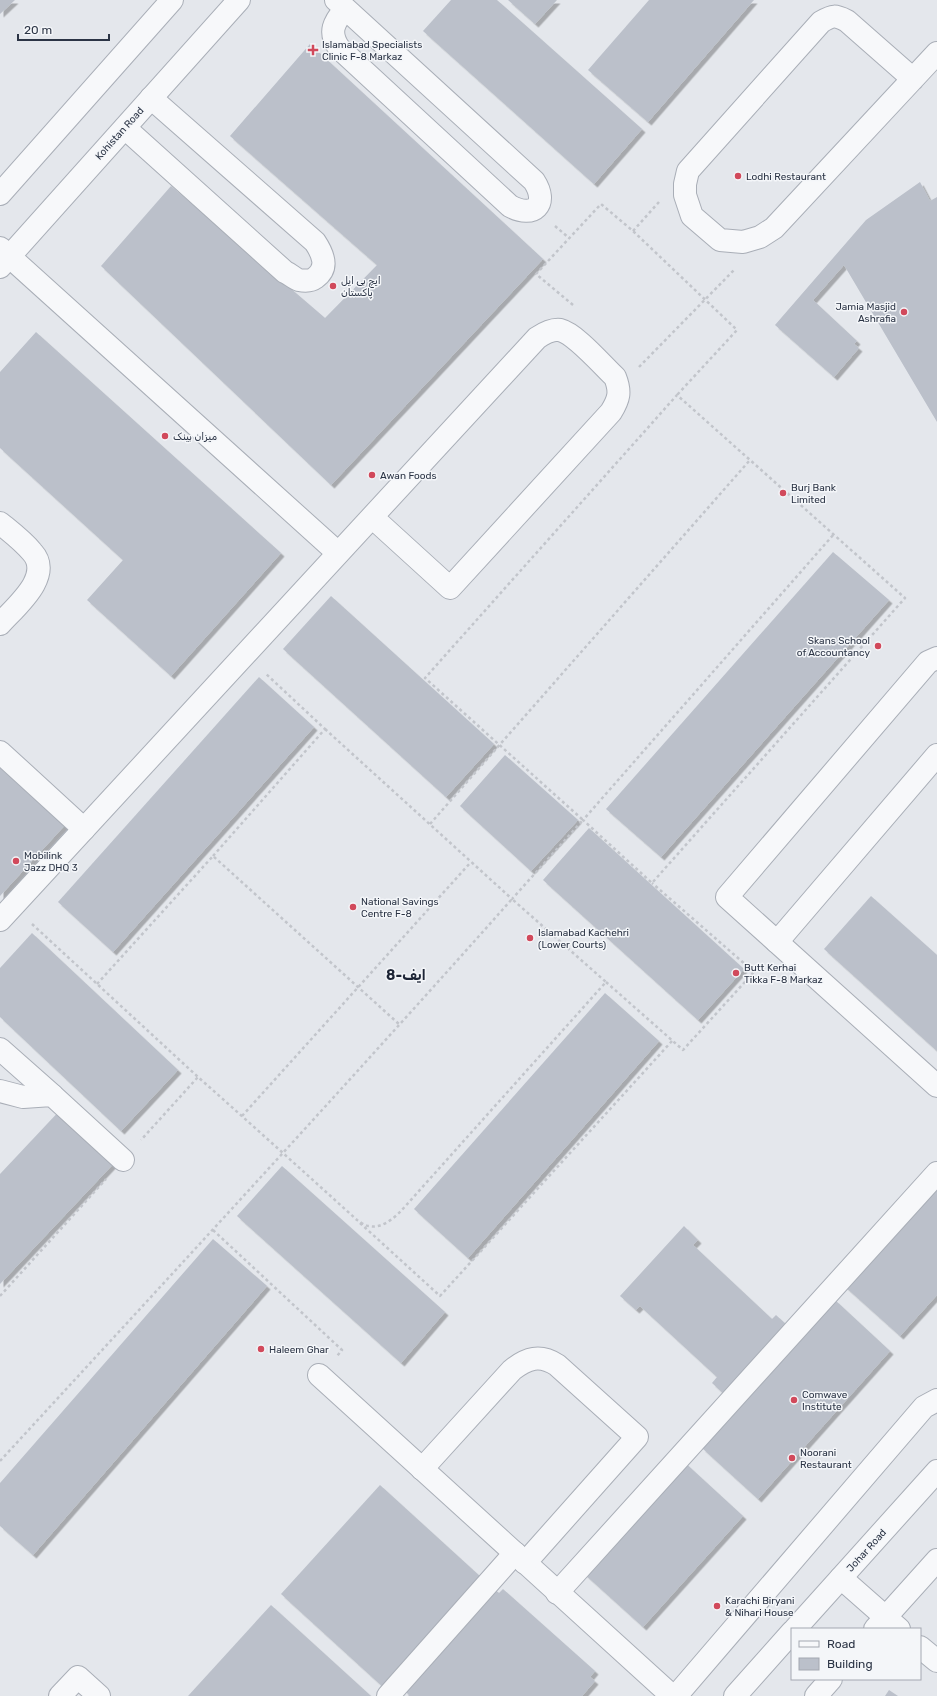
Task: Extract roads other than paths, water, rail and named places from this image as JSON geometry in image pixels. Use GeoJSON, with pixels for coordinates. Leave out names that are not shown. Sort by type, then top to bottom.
{"type":"FeatureCollection","features":[{"type":"Feature","properties":{"kind":"street"},"geometry":{"type":"LineString","coordinates":[[0,194],[172,0]]}},
{"type":"Feature","properties":{"kind":"street","name":"Kohistan Road"},"geometry":{"type":"LineString","coordinates":[[3,257],[124,128],[239,0]]}},
{"type":"Feature","properties":{"kind":"street"},"geometry":{"type":"LineString","coordinates":[[341,4],[534,181],[540,189],[540,198],[536,207],[528,212],[519,211],[510,206],[339,48],[333,40],[333,29],[341,4]]}},
{"type":"Feature","properties":{"kind":"street"},"geometry":{"type":"LineString","coordinates":[[913,80],[847,20],[838,16],[830,17],[822,22],[688,171],[685,184],[685,195],[692,216],[720,240],[743,242],[760,237],[774,228],[913,80],[937,53]]}},
{"type":"Feature","properties":{"kind":"street"},"geometry":{"type":"LineString","coordinates":[[124,128],[285,272],[299,280],[312,280],[321,274],[324,264],[322,253],[314,242],[151,98]]}},
{"type":"Feature","properties":{"kind":"street"},"geometry":{"type":"LineString","coordinates":[[3,257],[338,553]]}},
{"type":"Feature","properties":{"kind":"street"},"geometry":{"type":"LineString","coordinates":[[6,913],[372,516],[537,338],[545,333],[559,330],[572,334],[615,377],[619,387],[618,401],[611,412],[450,588],[372,516]]}},
{"type":"Feature","properties":{"kind":"street"},"geometry":{"type":"LineString","coordinates":[[0,523],[33,553],[39,564],[38,576],[33,587],[0,624]]}},
{"type":"Feature","properties":{"kind":"street"},"geometry":{"type":"LineString","coordinates":[[937,658],[928,662],[727,896],[937,1086]]}},
{"type":"Feature","properties":{"kind":"street"},"geometry":{"type":"LineString","coordinates":[[0,752],[84,829]]}},
{"type":"Feature","properties":{"kind":"street"},"geometry":{"type":"LineString","coordinates":[[777,942],[937,755]]}},
{"type":"Feature","properties":{"kind":"street"},"geometry":{"type":"LineString","coordinates":[[0,1049],[123,1160]]}},
{"type":"Feature","properties":{"kind":"street"},"geometry":{"type":"LineString","coordinates":[[0,1091],[23,1097],[52,1095]]}},
{"type":"Feature","properties":{"kind":"street"},"geometry":{"type":"LineString","coordinates":[[557,1593],[937,1173]]}},
{"type":"Feature","properties":{"kind":"street"},"geometry":{"type":"LineString","coordinates":[[388,1696],[637,1437],[557,1365],[548,1359],[533,1359],[521,1362],[512,1370],[422,1469]]}},
{"type":"Feature","properties":{"kind":"street"},"geometry":{"type":"LineString","coordinates":[[319,1375],[672,1696]]}},
{"type":"Feature","properties":{"kind":"street"},"geometry":{"type":"LineString","coordinates":[[676,1696],[924,1407],[937,1400]]}},
{"type":"Feature","properties":{"kind":"street","name":"Johar Road"},"geometry":{"type":"LineString","coordinates":[[796,1628],[937,1471]]}},
{"type":"Feature","properties":{"kind":"street"},"geometry":{"type":"LineString","coordinates":[[841,1578],[887,1625],[937,1560]]}},
{"type":"Feature","properties":{"kind":"street"},"geometry":{"type":"LineString","coordinates":[[735,1696],[791,1633]]}},
{"type":"Feature","properties":{"kind":"street"},"geometry":{"type":"LineString","coordinates":[[921,1647],[937,1661]]}},
{"type":"Feature","properties":{"kind":"street"},"geometry":{"type":"LineString","coordinates":[[60,1696],[78,1677],[99,1696]]}},
{"type":"Feature","properties":{"kind":"street"},"geometry":{"type":"LineString","coordinates":[[816,1696],[830,1680]]}},
{"type":"Feature","properties":{"kind":"place","name":"Islamabad Specialists Clinic F-8 Markaz"},"geometry":{"type":"Point","coordinates":[313,50]}},
{"type":"Feature","properties":{"kind":"place","name":"Lodhi Restaurant"},"geometry":{"type":"Point","coordinates":[738,176]}},
{"type":"Feature","properties":{"kind":"place","name":"ایچ بی ایل پاکستان"},"geometry":{"type":"Point","coordinates":[333,286]}},
{"type":"Feature","properties":{"kind":"place","name":"Jamia Masjid Ashrafia"},"geometry":{"type":"Point","coordinates":[904,312]}},
{"type":"Feature","properties":{"kind":"place","name":"میزان بینک"},"geometry":{"type":"Point","coordinates":[165,436]}},
{"type":"Feature","properties":{"kind":"place","name":"Awan Foods"},"geometry":{"type":"Point","coordinates":[372,475]}},
{"type":"Feature","properties":{"kind":"place","name":"Burj Bank Limited"},"geometry":{"type":"Point","coordinates":[783,493]}},
{"type":"Feature","properties":{"kind":"place","name":"Skans School of Accountancy"},"geometry":{"type":"Point","coordinates":[878,646]}},
{"type":"Feature","properties":{"kind":"place","name":"Mobilink Jazz DHQ 3"},"geometry":{"type":"Point","coordinates":[16,861]}},
{"type":"Feature","properties":{"kind":"place","name":"National Savings Centre F-8"},"geometry":{"type":"Point","coordinates":[353,907]}},
{"type":"Feature","properties":{"kind":"place","name":"Islamabad Kachehri (Lower Courts)"},"geometry":{"type":"Point","coordinates":[530,938]}},
{"type":"Feature","properties":{"kind":"place","name":"Butt Kerhai Tikka F-8 Markaz"},"geometry":{"type":"Point","coordinates":[736,973]}},
{"type":"Feature","properties":{"kind":"place","name":"Haleem Ghar"},"geometry":{"type":"Point","coordinates":[261,1349]}},
{"type":"Feature","properties":{"kind":"place","name":"Comwave Institute"},"geometry":{"type":"Point","coordinates":[794,1400]}},
{"type":"Feature","properties":{"kind":"place","name":"Noorani Restaurant"},"geometry":{"type":"Point","coordinates":[792,1458]}},
{"type":"Feature","properties":{"kind":"place","name":"Karachi Biryani & Nihari House"},"geometry":{"type":"Point","coordinates":[717,1606]}},
{"type":"Feature","properties":{"kind":"district","name":"ایف-8"},"geometry":{"type":"Point","coordinates":[406,975]}}]}
